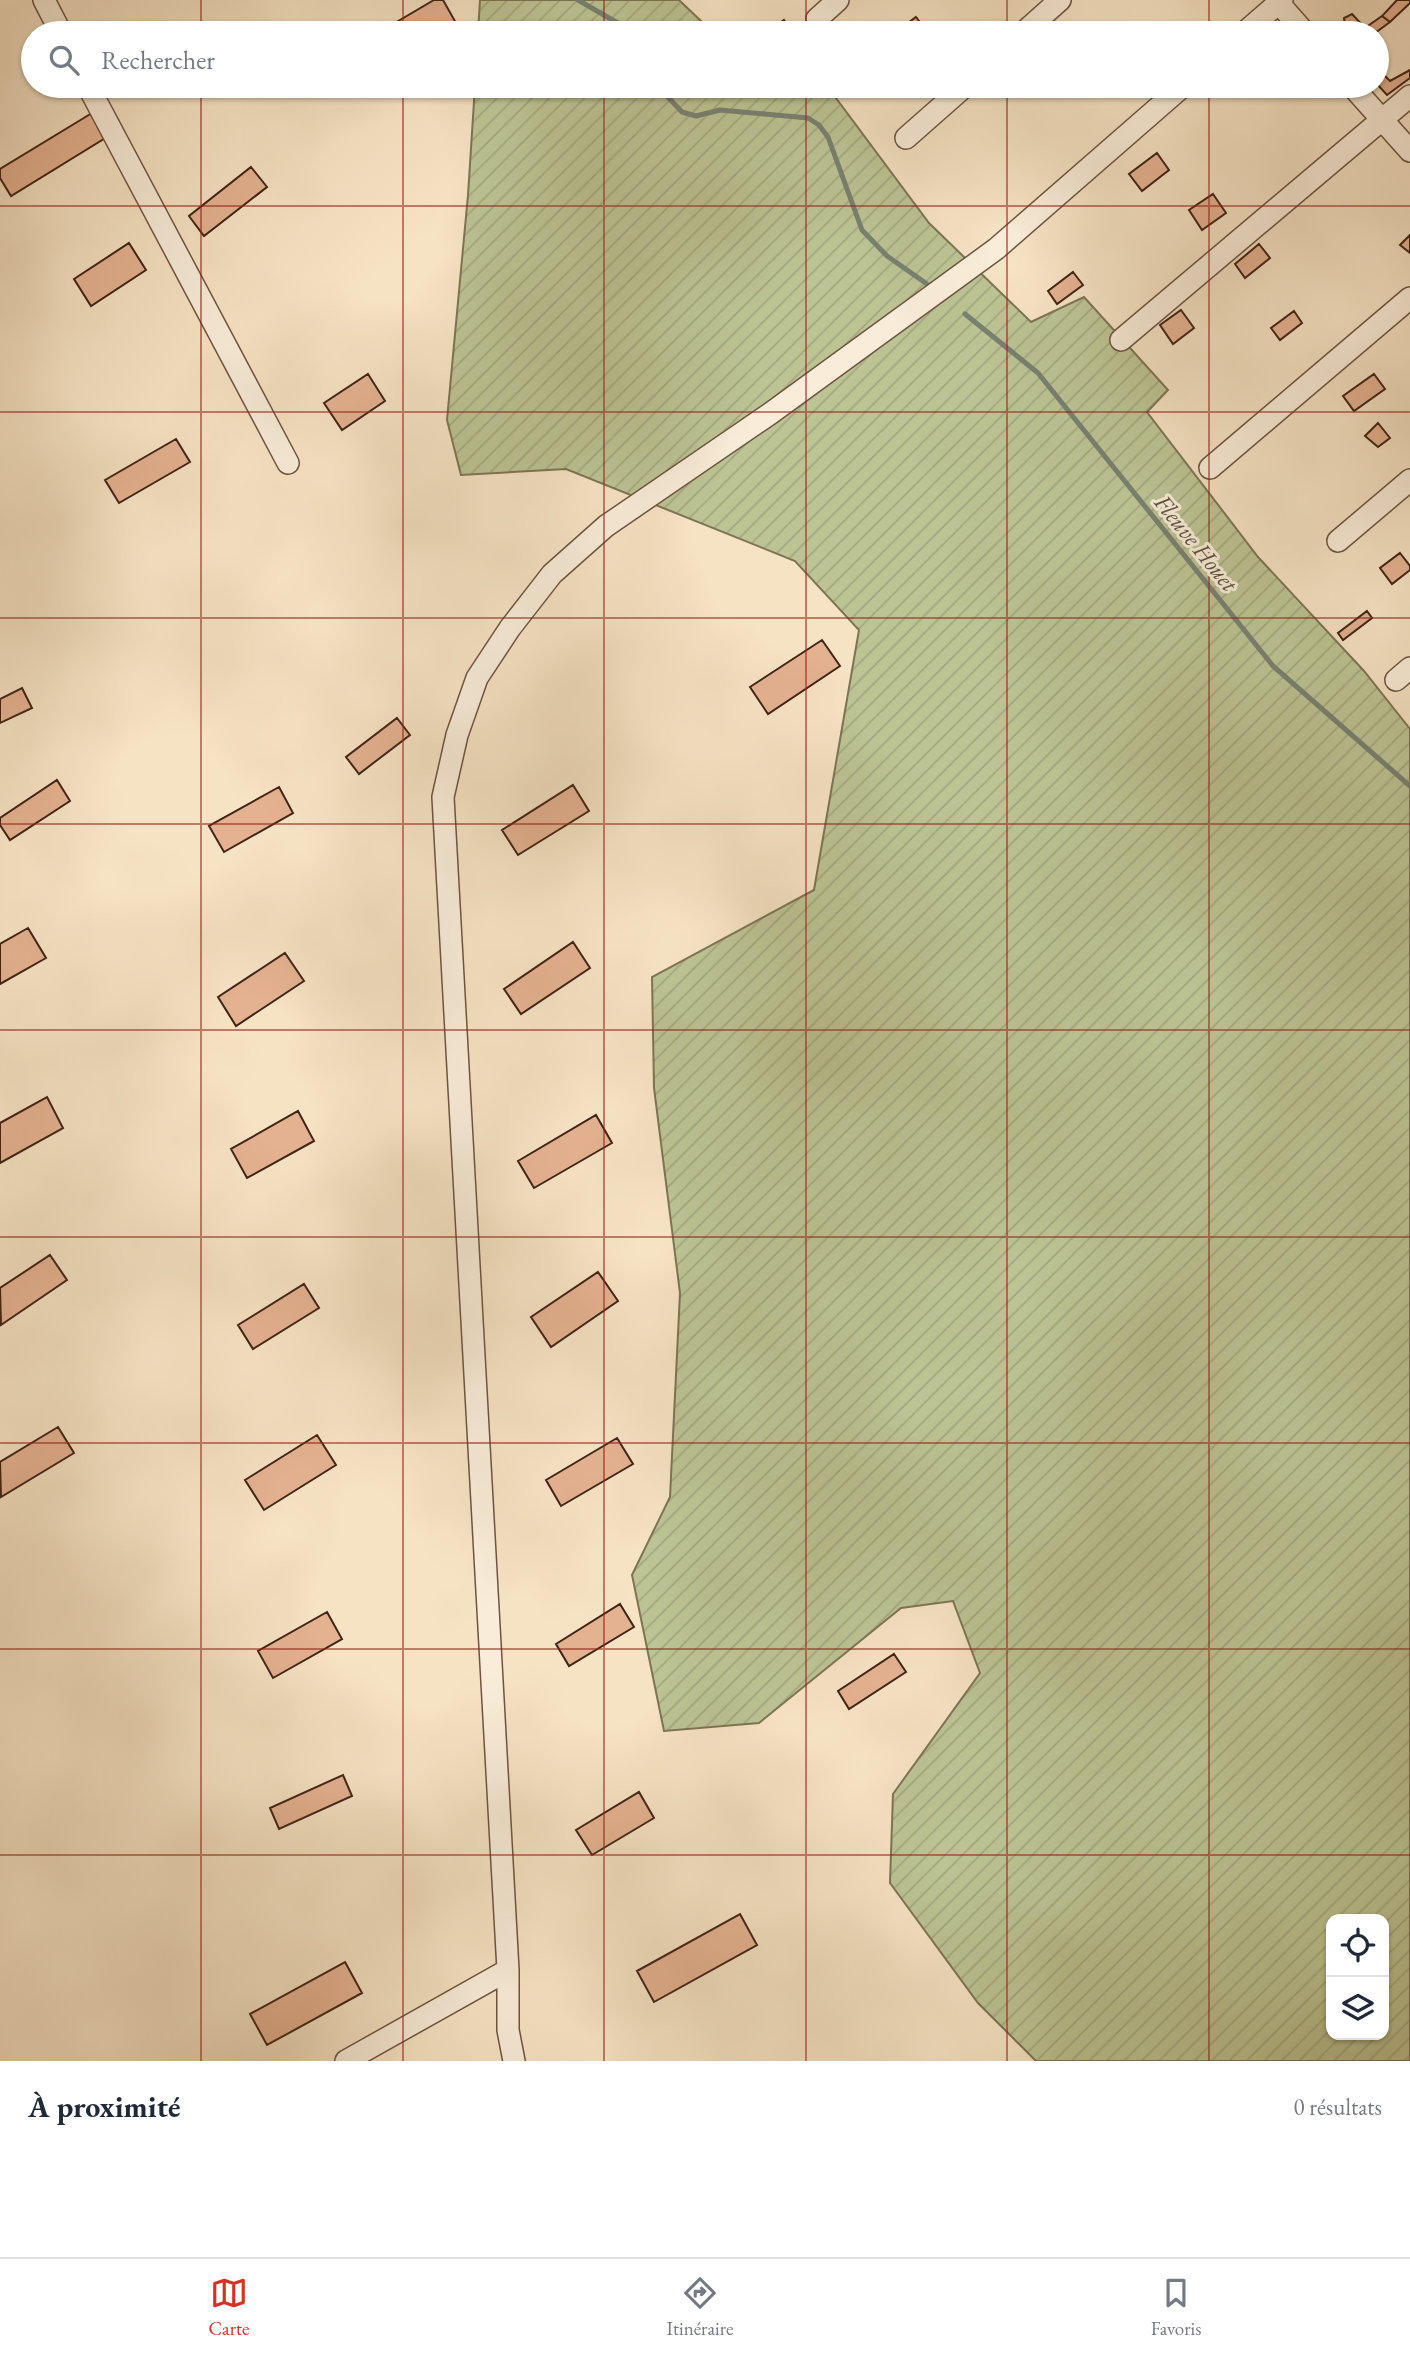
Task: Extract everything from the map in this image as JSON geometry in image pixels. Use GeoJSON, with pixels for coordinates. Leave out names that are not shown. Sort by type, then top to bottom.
{"type":"FeatureCollection","features":[{"type":"Feature","properties":{"kind":"street"},"geometry":{"type":"LineString","coordinates":[[44,0],[55,21]]}},
{"type":"Feature","properties":{"kind":"street"},"geometry":{"type":"LineString","coordinates":[[817,19],[838,0]]}},
{"type":"Feature","properties":{"kind":"street"},"geometry":{"type":"LineString","coordinates":[[1036,21],[1060,0]]}},
{"type":"Feature","properties":{"kind":"street"},"geometry":{"type":"LineString","coordinates":[[1257,21],[1279,1],[1295,21]]}},
{"type":"Feature","properties":{"kind":"street"},"geometry":{"type":"LineString","coordinates":[[1121,340],[1410,96]]}},
{"type":"Feature","properties":{"kind":"street"},"geometry":{"type":"LineString","coordinates":[[94,98],[288,463]]}},
{"type":"Feature","properties":{"kind":"street"},"geometry":{"type":"LineString","coordinates":[[906,138],[951,98]]}},
{"type":"Feature","properties":{"kind":"street"},"geometry":{"type":"LineString","coordinates":[[514,2061],[508,2030],[508,1970],[443,797],[457,735],[477,678],[510,628],[552,574],[606,526],[771,413],[996,248],[1169,98]]}},
{"type":"Feature","properties":{"kind":"street"},"geometry":{"type":"LineString","coordinates":[[1363,98],[1410,151]]}},
{"type":"Feature","properties":{"kind":"street"},"geometry":{"type":"LineString","coordinates":[[1210,468],[1410,298]]}},
{"type":"Feature","properties":{"kind":"street"},"geometry":{"type":"LineString","coordinates":[[1338,541],[1410,480]]}},
{"type":"Feature","properties":{"kind":"street"},"geometry":{"type":"LineString","coordinates":[[346,2061],[508,1970]]}},
{"type":"Feature","properties":{"kind":"green space"},"geometry":{"type":"Polygon","coordinates":[[[480,0],[679,0],[701,21],[479,21],[480,0]]]}},
{"type":"Feature","properties":{"kind":"green space"},"geometry":{"type":"Polygon","coordinates":[[[474,98],[836,98],[929,223],[1031,322],[1084,297],[1168,390],[1147,412],[1258,557],[1364,671],[1410,729],[1410,2061],[1036,2061],[978,2003],[890,1883],[893,1794],[980,1673],[953,1601],[901,1608],[759,1723],[664,1731],[632,1575],[670,1497],[680,1293],[654,1088],[652,977],[814,890],[859,630],[795,561],[566,469],[461,475],[447,420],[474,98]]]}},
{"type":"Feature","properties":{"kind":"building"},"geometry":{"type":"Polygon","coordinates":[[[434,0],[443,0],[455,21],[398,21],[434,0]]]}},
{"type":"Feature","properties":{"kind":"building"},"geometry":{"type":"Polygon","coordinates":[[[1397,0],[1410,0],[1390,22],[1382,16],[1397,0]]]}},
{"type":"Feature","properties":{"kind":"building"},"geometry":{"type":"Polygon","coordinates":[[[1352,14],[1358,21],[1344,21],[1344,18],[1352,14]]]}},
{"type":"Feature","properties":{"kind":"building"},"geometry":{"type":"Polygon","coordinates":[[[1382,16],[1389,21],[1375,21],[1382,16]]]}},
{"type":"Feature","properties":{"kind":"building"},"geometry":{"type":"Polygon","coordinates":[[[1410,70],[1410,78],[1389,94],[1389,80],[1410,70]]]}},
{"type":"Feature","properties":{"kind":"building"},"geometry":{"type":"Polygon","coordinates":[[[92,113],[107,137],[11,196],[0,178],[0,169],[92,113]]]}},
{"type":"Feature","properties":{"kind":"building"},"geometry":{"type":"Polygon","coordinates":[[[1157,153],[1169,170],[1142,191],[1129,174],[1157,153]]]}},
{"type":"Feature","properties":{"kind":"building"},"geometry":{"type":"Polygon","coordinates":[[[251,167],[267,187],[204,236],[189,216],[251,167]]]}},
{"type":"Feature","properties":{"kind":"building"},"geometry":{"type":"Polygon","coordinates":[[[1213,194],[1226,213],[1202,230],[1189,210],[1213,194]]]}},
{"type":"Feature","properties":{"kind":"building"},"geometry":{"type":"Polygon","coordinates":[[[1410,235],[1410,253],[1400,245],[1410,235]]]}},
{"type":"Feature","properties":{"kind":"building"},"geometry":{"type":"Polygon","coordinates":[[[129,243],[146,270],[91,306],[74,279],[129,243]]]}},
{"type":"Feature","properties":{"kind":"building"},"geometry":{"type":"Polygon","coordinates":[[[1259,244],[1270,258],[1245,278],[1235,264],[1259,244]]]}},
{"type":"Feature","properties":{"kind":"building"},"geometry":{"type":"Polygon","coordinates":[[[1073,272],[1083,285],[1057,304],[1048,291],[1073,272]]]}},
{"type":"Feature","properties":{"kind":"building"},"geometry":{"type":"Polygon","coordinates":[[[1181,310],[1194,328],[1173,344],[1160,325],[1181,310]]]}},
{"type":"Feature","properties":{"kind":"building"},"geometry":{"type":"Polygon","coordinates":[[[1294,311],[1302,323],[1280,340],[1271,328],[1294,311]]]}},
{"type":"Feature","properties":{"kind":"building"},"geometry":{"type":"Polygon","coordinates":[[[368,374],[385,401],[342,430],[324,403],[368,374]]]}},
{"type":"Feature","properties":{"kind":"building"},"geometry":{"type":"Polygon","coordinates":[[[1374,374],[1385,389],[1354,411],[1343,396],[1374,374]]]}},
{"type":"Feature","properties":{"kind":"building"},"geometry":{"type":"Polygon","coordinates":[[[1378,423],[1390,438],[1378,447],[1365,436],[1378,423]]]}},
{"type":"Feature","properties":{"kind":"building"},"geometry":{"type":"Polygon","coordinates":[[[176,439],[190,462],[119,503],[105,480],[176,439]]]}},
{"type":"Feature","properties":{"kind":"building"},"geometry":{"type":"Polygon","coordinates":[[[1400,553],[1410,570],[1392,584],[1380,568],[1400,553]]]}},
{"type":"Feature","properties":{"kind":"building"},"geometry":{"type":"Polygon","coordinates":[[[1367,611],[1372,618],[1343,640],[1338,633],[1367,611]]]}},
{"type":"Feature","properties":{"kind":"building"},"geometry":{"type":"Polygon","coordinates":[[[822,640],[840,666],[768,714],[750,687],[822,640]]]}},
{"type":"Feature","properties":{"kind":"building"},"geometry":{"type":"Polygon","coordinates":[[[22,688],[32,708],[0,723],[0,699],[22,688]]]}},
{"type":"Feature","properties":{"kind":"building"},"geometry":{"type":"Polygon","coordinates":[[[397,718],[410,735],[359,774],[346,757],[397,718]]]}},
{"type":"Feature","properties":{"kind":"building"},"geometry":{"type":"Polygon","coordinates":[[[57,780],[70,801],[10,840],[0,825],[0,818],[57,780]]]}},
{"type":"Feature","properties":{"kind":"building"},"geometry":{"type":"Polygon","coordinates":[[[573,785],[589,811],[518,855],[502,830],[573,785]]]}},
{"type":"Feature","properties":{"kind":"building"},"geometry":{"type":"Polygon","coordinates":[[[279,787],[293,813],[224,852],[209,826],[279,787]]]}},
{"type":"Feature","properties":{"kind":"building"},"geometry":{"type":"Polygon","coordinates":[[[28,928],[46,958],[0,984],[0,944],[28,928]]]}},
{"type":"Feature","properties":{"kind":"building"},"geometry":{"type":"Polygon","coordinates":[[[573,942],[590,968],[521,1014],[504,989],[573,942]]]}},
{"type":"Feature","properties":{"kind":"building"},"geometry":{"type":"Polygon","coordinates":[[[285,953],[304,981],[236,1026],[218,997],[285,953]]]}},
{"type":"Feature","properties":{"kind":"building"},"geometry":{"type":"Polygon","coordinates":[[[47,1097],[63,1128],[0,1163],[0,1123],[47,1097]]]}},
{"type":"Feature","properties":{"kind":"building"},"geometry":{"type":"Polygon","coordinates":[[[298,1111],[314,1141],[247,1178],[231,1149],[298,1111]]]}},
{"type":"Feature","properties":{"kind":"building"},"geometry":{"type":"Polygon","coordinates":[[[596,1115],[612,1143],[534,1188],[518,1161],[596,1115]]]}},
{"type":"Feature","properties":{"kind":"building"},"geometry":{"type":"Polygon","coordinates":[[[50,1255],[67,1280],[1,1325],[0,1288],[50,1255]]]}},
{"type":"Feature","properties":{"kind":"building"},"geometry":{"type":"Polygon","coordinates":[[[598,1272],[618,1301],[551,1347],[531,1317],[598,1272]]]}},
{"type":"Feature","properties":{"kind":"building"},"geometry":{"type":"Polygon","coordinates":[[[304,1284],[319,1308],[253,1349],[238,1325],[304,1284]]]}},
{"type":"Feature","properties":{"kind":"building"},"geometry":{"type":"Polygon","coordinates":[[[58,1427],[74,1453],[1,1497],[0,1462],[58,1427]]]}},
{"type":"Feature","properties":{"kind":"building"},"geometry":{"type":"Polygon","coordinates":[[[317,1435],[336,1465],[264,1510],[245,1480],[317,1435]]]}},
{"type":"Feature","properties":{"kind":"building"},"geometry":{"type":"Polygon","coordinates":[[[617,1438],[633,1464],[561,1506],[546,1480],[617,1438]]]}},
{"type":"Feature","properties":{"kind":"building"},"geometry":{"type":"Polygon","coordinates":[[[620,1604],[634,1627],[569,1666],[556,1644],[620,1604]]]}},
{"type":"Feature","properties":{"kind":"building"},"geometry":{"type":"Polygon","coordinates":[[[327,1612],[342,1639],[273,1678],[258,1651],[327,1612]]]}},
{"type":"Feature","properties":{"kind":"building"},"geometry":{"type":"Polygon","coordinates":[[[894,1654],[906,1672],[849,1709],[838,1691],[894,1654]]]}},
{"type":"Feature","properties":{"kind":"building"},"geometry":{"type":"Polygon","coordinates":[[[343,1775],[352,1796],[279,1829],[270,1808],[343,1775]]]}},
{"type":"Feature","properties":{"kind":"building"},"geometry":{"type":"Polygon","coordinates":[[[639,1792],[654,1818],[592,1855],[576,1830],[639,1792]]]}},
{"type":"Feature","properties":{"kind":"building"},"geometry":{"type":"Polygon","coordinates":[[[740,1914],[757,1945],[654,2002],[637,1971],[740,1914]]]}},
{"type":"Feature","properties":{"kind":"building"},"geometry":{"type":"Polygon","coordinates":[[[345,1962],[362,1993],[267,2045],[250,2014],[345,1962]]]}},
{"type":"Feature","properties":{"kind":"waterway","name":"Fleuve Houet"},"geometry":{"type":"LineString","coordinates":[[578,0],[614,21]]}},
{"type":"Feature","properties":{"kind":"waterway","name":"Fleuve Houet"},"geometry":{"type":"LineString","coordinates":[[669,98],[682,112],[696,116],[720,110],[808,118],[819,125],[828,137],[862,230],[887,256],[927,284]]}},
{"type":"Feature","properties":{"kind":"waterway","name":"Fleuve Houet"},"geometry":{"type":"LineString","coordinates":[[965,314],[1038,373],[1273,666],[1410,786]]}}]}
